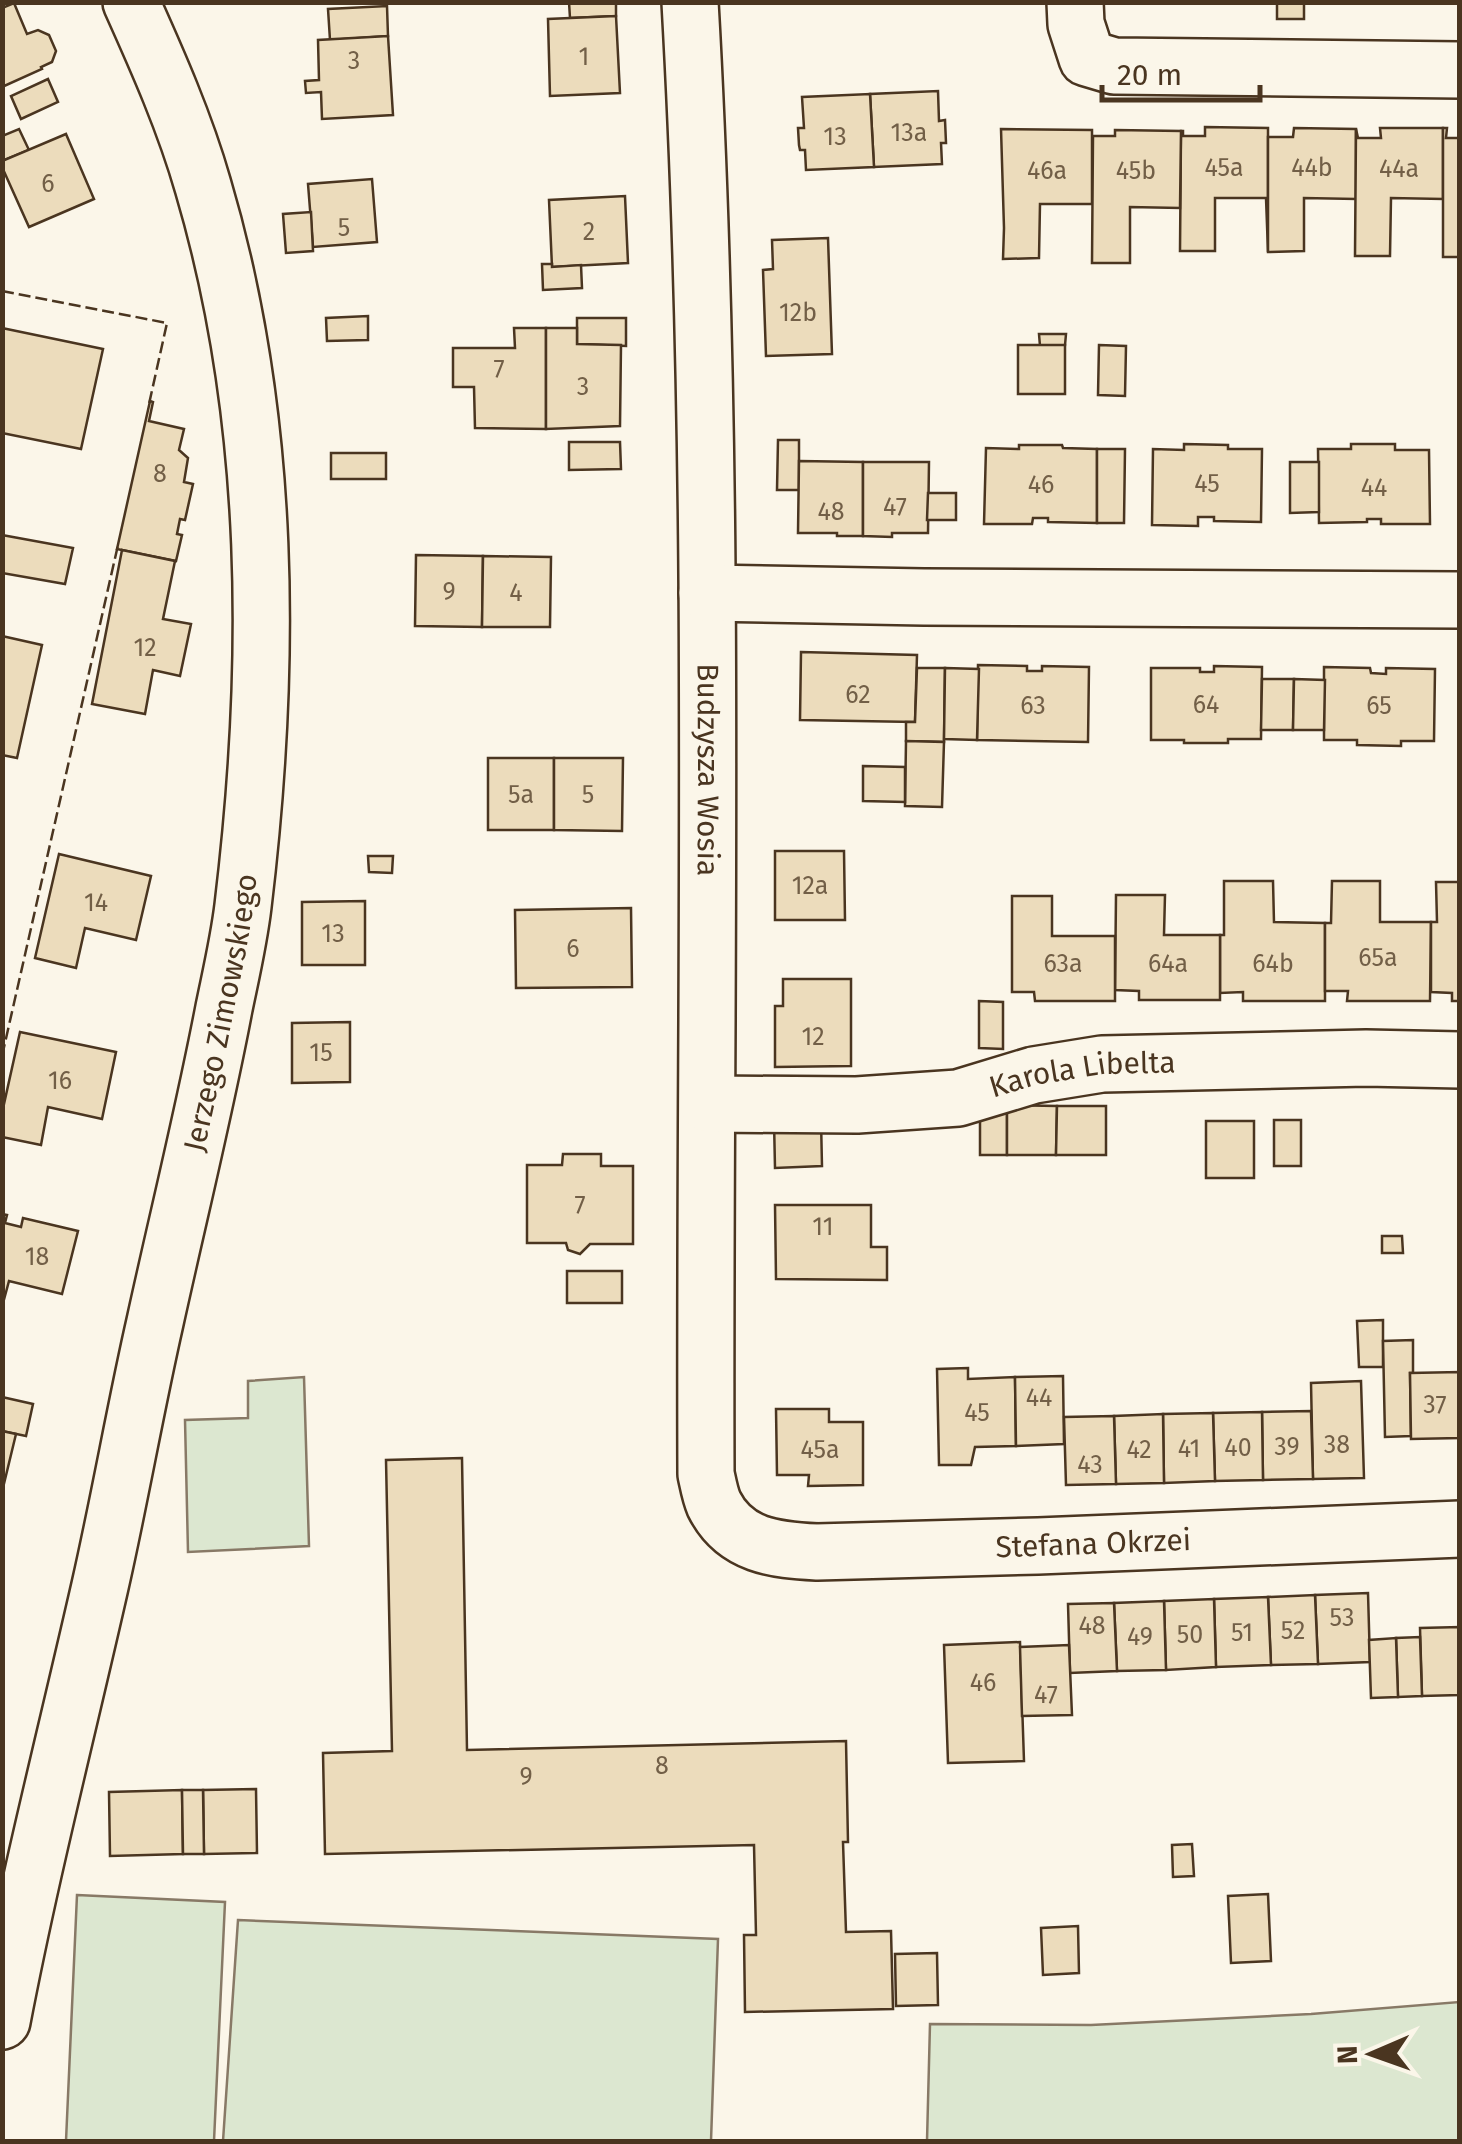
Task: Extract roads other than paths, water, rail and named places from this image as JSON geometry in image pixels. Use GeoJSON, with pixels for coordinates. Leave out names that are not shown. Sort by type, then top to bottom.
{"type":"FeatureCollection","features":[{"type":"Feature","properties":{"kind":"street","name":"Jerzego Zimowskiego"},"geometry":{"type":"LineString","coordinates":[[2,2022],[213,1064],[243,910],[254,792],[261,679],[261,536],[240,354],[202,182],[185,129],[131,2]]}},
{"type":"Feature","properties":{"kind":"street","name":"Budzysza Wosia"},"geometry":{"type":"LineString","coordinates":[[690,2],[706,364],[706,1474],[714,1504],[732,1530]]}},
{"type":"Feature","properties":{"kind":"street"},"geometry":{"type":"LineString","coordinates":[[1075,2],[1076,24],[1087,58],[1114,66],[1460,70]]}},
{"type":"Feature","properties":{"kind":"street"},"geometry":{"type":"LineString","coordinates":[[707,593],[1460,600]]}},
{"type":"Feature","properties":{"kind":"street","name":"Karola Libelta"},"geometry":{"type":"LineString","coordinates":[[708,1104],[857,1105],[958,1098],[1034,1074],[1102,1064],[1366,1058],[1460,1060]]}},
{"type":"Feature","properties":{"kind":"street","name":"Stefana Okrzei"},"geometry":{"type":"LineString","coordinates":[[732,1530],[760,1545],[816,1552],[1460,1529]]}}]}
